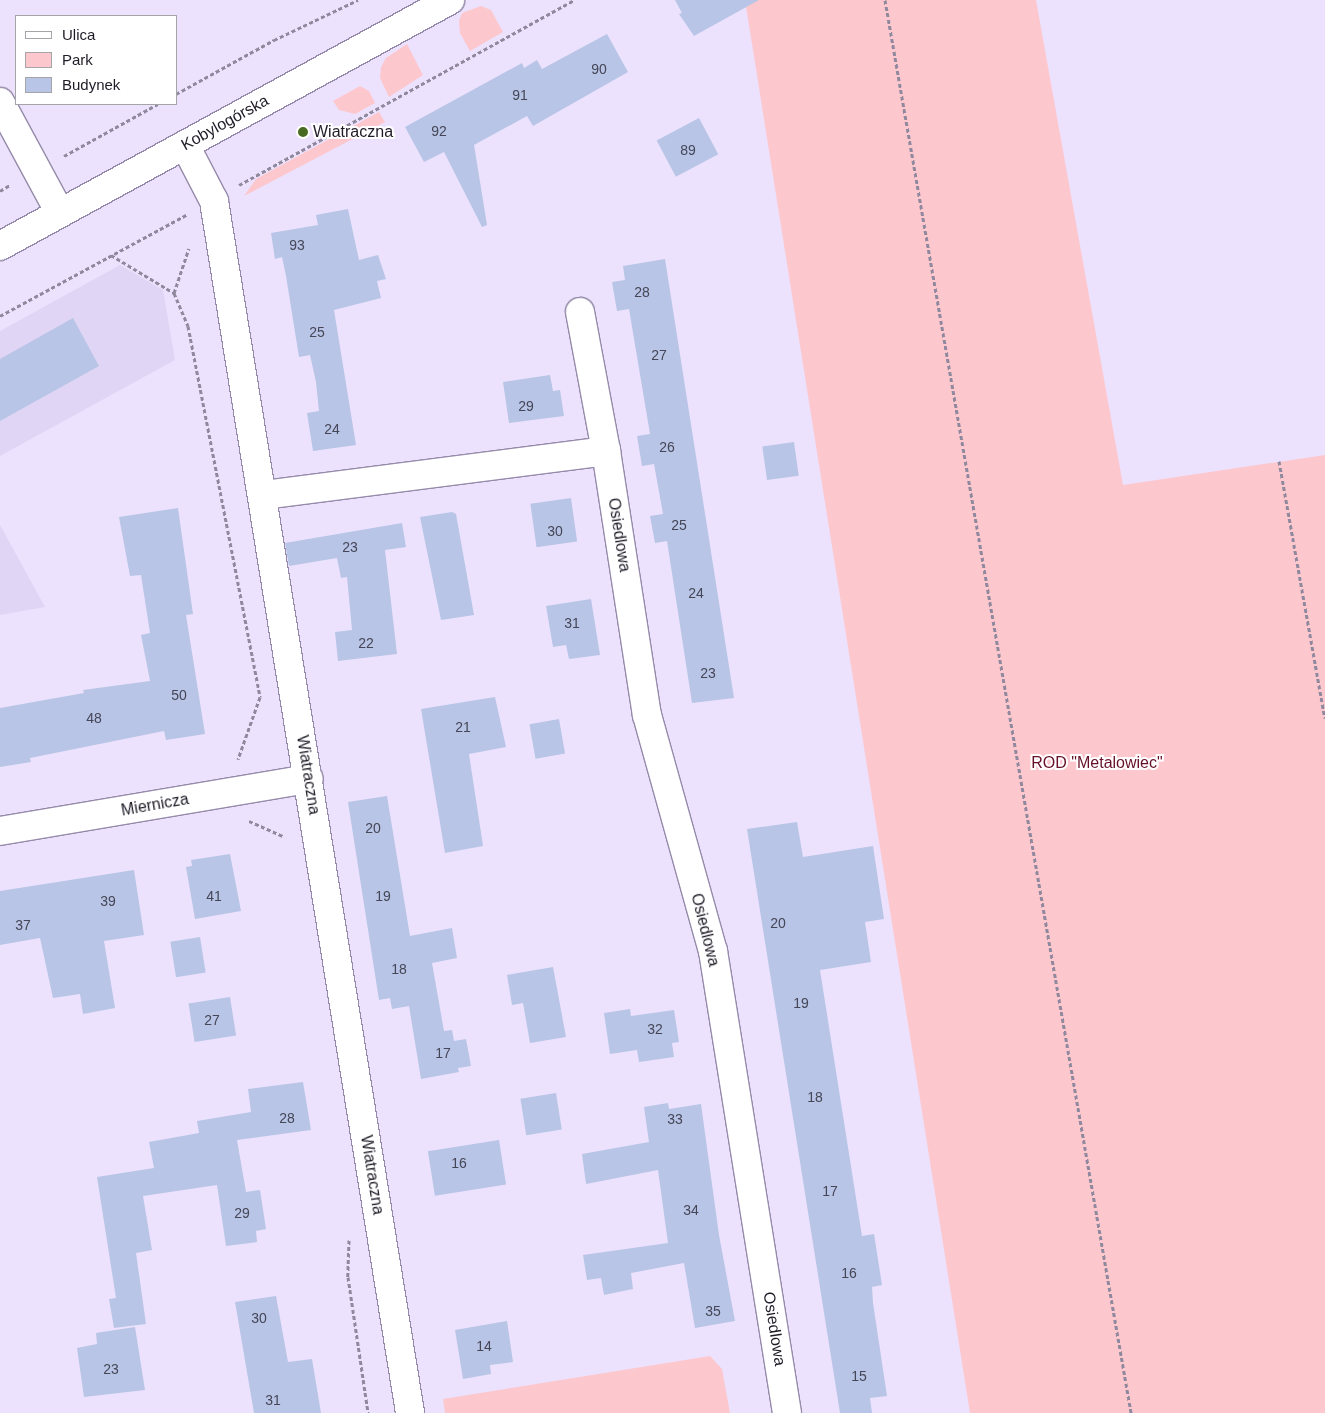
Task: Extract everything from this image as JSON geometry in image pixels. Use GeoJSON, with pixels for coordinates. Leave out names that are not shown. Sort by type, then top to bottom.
{"type":"FeatureCollection","features":[{"type":"Feature","properties":{"kind":"street","name":"Kobylogórska"},"geometry":{"type":"LineString","coordinates":[[0,246],[450,0]]}},
{"type":"Feature","properties":{"kind":"street"},"geometry":{"type":"LineString","coordinates":[[0,102],[60,213]]}},
{"type":"Feature","properties":{"kind":"street","name":"Wiatraczna"},"geometry":{"type":"LineString","coordinates":[[186,144],[214,201],[309,779],[410,1413]]}},
{"type":"Feature","properties":{"kind":"street","name":"Osiedlowa"},"geometry":{"type":"LineString","coordinates":[[580,312],[606,451],[646,715],[713,951],[787,1413]]}},
{"type":"Feature","properties":{"kind":"street"},"geometry":{"type":"LineString","coordinates":[[263,495],[606,451]]}},
{"type":"Feature","properties":{"kind":"street","name":"Miernicza"},"geometry":{"type":"LineString","coordinates":[[0,831],[309,779]]}},
{"type":"Feature","properties":{"kind":"path"},"geometry":{"type":"LineString","coordinates":[[178,93],[274,40],[358,0]]}},
{"type":"Feature","properties":{"kind":"path"},"geometry":{"type":"LineString","coordinates":[[214,201],[242,182],[574,0]]}},
{"type":"Feature","properties":{"kind":"path"},"geometry":{"type":"LineString","coordinates":[[886,0],[1131,1413]]}},
{"type":"Feature","properties":{"kind":"path"},"geometry":{"type":"LineString","coordinates":[[0,191],[156,105]]}},
{"type":"Feature","properties":{"kind":"path"},"geometry":{"type":"LineString","coordinates":[[0,316],[111,254],[188,214],[192,220]]}},
{"type":"Feature","properties":{"kind":"path"},"geometry":{"type":"LineString","coordinates":[[174,293],[190,246]]}},
{"type":"Feature","properties":{"kind":"path"},"geometry":{"type":"LineString","coordinates":[[111,254],[174,293],[188,326],[260,697],[233,774],[236,815],[290,839]]}},
{"type":"Feature","properties":{"kind":"path"},"geometry":{"type":"LineString","coordinates":[[1279,461],[1325,718]]}},
{"type":"Feature","properties":{"kind":"path"},"geometry":{"type":"LineString","coordinates":[[349,1231],[348,1277],[368,1413]]}},
{"type":"Feature","properties":{"kind":"shaded area"},"geometry":{"type":"Polygon","coordinates":[[[120,265],[163,290],[175,360],[0,456],[0,331],[120,265]]]}},
{"type":"Feature","properties":{"kind":"shaded area"},"geometry":{"type":"Polygon","coordinates":[[[0,525],[45,607],[0,615],[0,525]]]}},
{"type":"Feature","properties":{"kind":"green space","name":"ROD \"Metalowiec\""},"geometry":{"type":"Polygon","coordinates":[[[745,0],[1036,0],[1123,485],[1325,455],[1325,1413],[970,1413],[745,0]]]}},
{"type":"Feature","properties":{"kind":"green space"},"geometry":{"type":"Polygon","coordinates":[[[481,6],[491,10],[503,32],[470,51],[460,33],[459,21],[462,13],[481,6]]]}},
{"type":"Feature","properties":{"kind":"green space"},"geometry":{"type":"Polygon","coordinates":[[[407,44],[423,75],[389,97],[380,78],[381,67],[386,58],[407,44]]]}},
{"type":"Feature","properties":{"kind":"green space"},"geometry":{"type":"Polygon","coordinates":[[[360,86],[369,91],[375,103],[355,114],[339,110],[333,101],[360,86]]]}},
{"type":"Feature","properties":{"kind":"green space"},"geometry":{"type":"Polygon","coordinates":[[[379,112],[385,122],[244,196],[256,179],[379,112]]]}},
{"type":"Feature","properties":{"kind":"green space"},"geometry":{"type":"Polygon","coordinates":[[[710,1356],[722,1369],[730,1413],[445,1413],[443,1399],[710,1356]]]}},
{"type":"Feature","properties":{"kind":"building"},"geometry":{"type":"Polygon","coordinates":[[[675,0],[759,0],[694,36],[679,14],[682,13],[675,0]]]}},
{"type":"Feature","properties":{"kind":"building"},"geometry":{"type":"Polygon","coordinates":[[[607,34],[628,72],[533,126],[527,116],[474,145],[487,225],[482,227],[444,152],[424,162],[405,127],[522,63],[524,68],[537,60],[542,69],[607,34]]]}},
{"type":"Feature","properties":{"kind":"building"},"geometry":{"type":"Polygon","coordinates":[[[699,118],[718,154],[676,177],[657,141],[699,118]]]}},
{"type":"Feature","properties":{"kind":"building"},"geometry":{"type":"Polygon","coordinates":[[[348,209],[359,260],[378,255],[386,279],[377,281],[381,298],[334,310],[356,445],[313,451],[307,413],[319,411],[316,382],[310,355],[299,357],[282,257],[275,259],[271,233],[318,225],[316,215],[348,209]]]}},
{"type":"Feature","properties":{"kind":"building"},"geometry":{"type":"Polygon","coordinates":[[[665,259],[734,698],[692,703],[667,541],[655,543],[650,516],[663,514],[654,464],[642,466],[637,436],[650,434],[629,309],[617,311],[612,282],[625,280],[623,266],[665,259]]]}},
{"type":"Feature","properties":{"kind":"building"},"geometry":{"type":"Polygon","coordinates":[[[73,318],[99,366],[0,421],[0,359],[73,318]]]}},
{"type":"Feature","properties":{"kind":"building"},"geometry":{"type":"Polygon","coordinates":[[[550,375],[553,391],[560,390],[564,416],[509,423],[503,382],[550,375]]]}},
{"type":"Feature","properties":{"kind":"building"},"geometry":{"type":"Polygon","coordinates":[[[794,442],[799,476],[767,480],[762,446],[794,442]]]}},
{"type":"Feature","properties":{"kind":"building"},"geometry":{"type":"Polygon","coordinates":[[[571,498],[577,542],[537,547],[530,504],[571,498]]]}},
{"type":"Feature","properties":{"kind":"building"},"geometry":{"type":"Polygon","coordinates":[[[178,508],[193,614],[186,615],[205,734],[166,740],[164,731],[30,758],[31,762],[0,767],[0,708],[84,693],[83,690],[150,681],[141,635],[150,633],[141,575],[130,576],[119,517],[178,508]]]}},
{"type":"Feature","properties":{"kind":"building"},"geometry":{"type":"Polygon","coordinates":[[[452,512],[456,514],[474,615],[441,620],[420,517],[452,512]]]}},
{"type":"Feature","properties":{"kind":"building"},"geometry":{"type":"Polygon","coordinates":[[[402,523],[406,547],[385,550],[397,654],[338,661],[335,632],[352,630],[347,577],[341,578],[337,558],[289,566],[285,543],[402,523]]]}},
{"type":"Feature","properties":{"kind":"building"},"geometry":{"type":"Polygon","coordinates":[[[591,599],[600,655],[569,659],[566,645],[553,647],[546,606],[591,599]]]}},
{"type":"Feature","properties":{"kind":"building"},"geometry":{"type":"Polygon","coordinates":[[[495,697],[506,747],[469,754],[483,846],[445,853],[421,709],[495,697]]]}},
{"type":"Feature","properties":{"kind":"building"},"geometry":{"type":"Polygon","coordinates":[[[559,719],[565,753],[536,759],[529,724],[559,719]]]}},
{"type":"Feature","properties":{"kind":"building"},"geometry":{"type":"Polygon","coordinates":[[[387,796],[410,936],[452,928],[457,958],[432,963],[444,1031],[452,1030],[454,1041],[466,1039],[471,1066],[458,1068],[459,1072],[421,1079],[409,1006],[392,1009],[390,998],[379,1000],[348,802],[387,796]]]}},
{"type":"Feature","properties":{"kind":"building"},"geometry":{"type":"Polygon","coordinates":[[[797,822],[803,857],[873,846],[884,919],[865,922],[871,962],[820,970],[862,1236],[874,1234],[882,1285],[872,1287],[887,1396],[870,1398],[872,1413],[840,1413],[747,829],[797,822]]]}},
{"type":"Feature","properties":{"kind":"building"},"geometry":{"type":"Polygon","coordinates":[[[230,854],[241,911],[195,919],[186,867],[192,866],[191,860],[230,854]]]}},
{"type":"Feature","properties":{"kind":"building"},"geometry":{"type":"Polygon","coordinates":[[[134,870],[144,935],[104,941],[115,1008],[83,1014],[80,994],[53,998],[40,938],[0,945],[0,891],[134,870]]]}},
{"type":"Feature","properties":{"kind":"building"},"geometry":{"type":"Polygon","coordinates":[[[200,937],[206,973],[176,977],[170,942],[200,937]]]}},
{"type":"Feature","properties":{"kind":"building"},"geometry":{"type":"Polygon","coordinates":[[[553,967],[566,1037],[530,1043],[523,1003],[512,1005],[507,975],[553,967]]]}},
{"type":"Feature","properties":{"kind":"building"},"geometry":{"type":"Polygon","coordinates":[[[230,997],[236,1036],[195,1042],[189,1004],[230,997]]]}},
{"type":"Feature","properties":{"kind":"building"},"geometry":{"type":"Polygon","coordinates":[[[630,1009],[631,1016],[674,1010],[679,1042],[672,1043],[674,1057],[639,1062],[637,1050],[610,1054],[604,1013],[630,1009]]]}},
{"type":"Feature","properties":{"kind":"building"},"geometry":{"type":"Polygon","coordinates":[[[303,1082],[311,1130],[237,1140],[246,1192],[260,1190],[266,1229],[256,1231],[257,1242],[226,1246],[217,1185],[143,1196],[152,1250],[136,1253],[146,1324],[114,1328],[109,1299],[116,1298],[97,1177],[154,1168],[149,1142],[199,1133],[197,1121],[251,1112],[248,1089],[303,1082]]]}},
{"type":"Feature","properties":{"kind":"building"},"geometry":{"type":"Polygon","coordinates":[[[556,1093],[562,1130],[526,1135],[520,1099],[556,1093]]]}},
{"type":"Feature","properties":{"kind":"building"},"geometry":{"type":"Polygon","coordinates":[[[668,1103],[669,1109],[701,1104],[719,1235],[735,1321],[695,1328],[684,1263],[631,1273],[633,1289],[604,1295],[601,1278],[587,1280],[583,1255],[668,1243],[658,1170],[586,1184],[582,1154],[649,1142],[644,1107],[668,1103]]]}},
{"type":"Feature","properties":{"kind":"building"},"geometry":{"type":"Polygon","coordinates":[[[499,1140],[506,1184],[435,1196],[428,1151],[499,1140]]]}},
{"type":"Feature","properties":{"kind":"building"},"geometry":{"type":"Polygon","coordinates":[[[276,1296],[288,1362],[312,1359],[321,1413],[254,1413],[235,1302],[276,1296]]]}},
{"type":"Feature","properties":{"kind":"building"},"geometry":{"type":"Polygon","coordinates":[[[507,1321],[513,1362],[490,1365],[491,1374],[463,1379],[455,1330],[507,1321]]]}},
{"type":"Feature","properties":{"kind":"building"},"geometry":{"type":"Polygon","coordinates":[[[135,1327],[145,1390],[84,1397],[77,1348],[97,1344],[96,1333],[135,1327]]]}},
{"type":"Feature","properties":{"kind":"place","name":"Wiatraczna"},"geometry":{"type":"Point","coordinates":[303,132]}}]}
